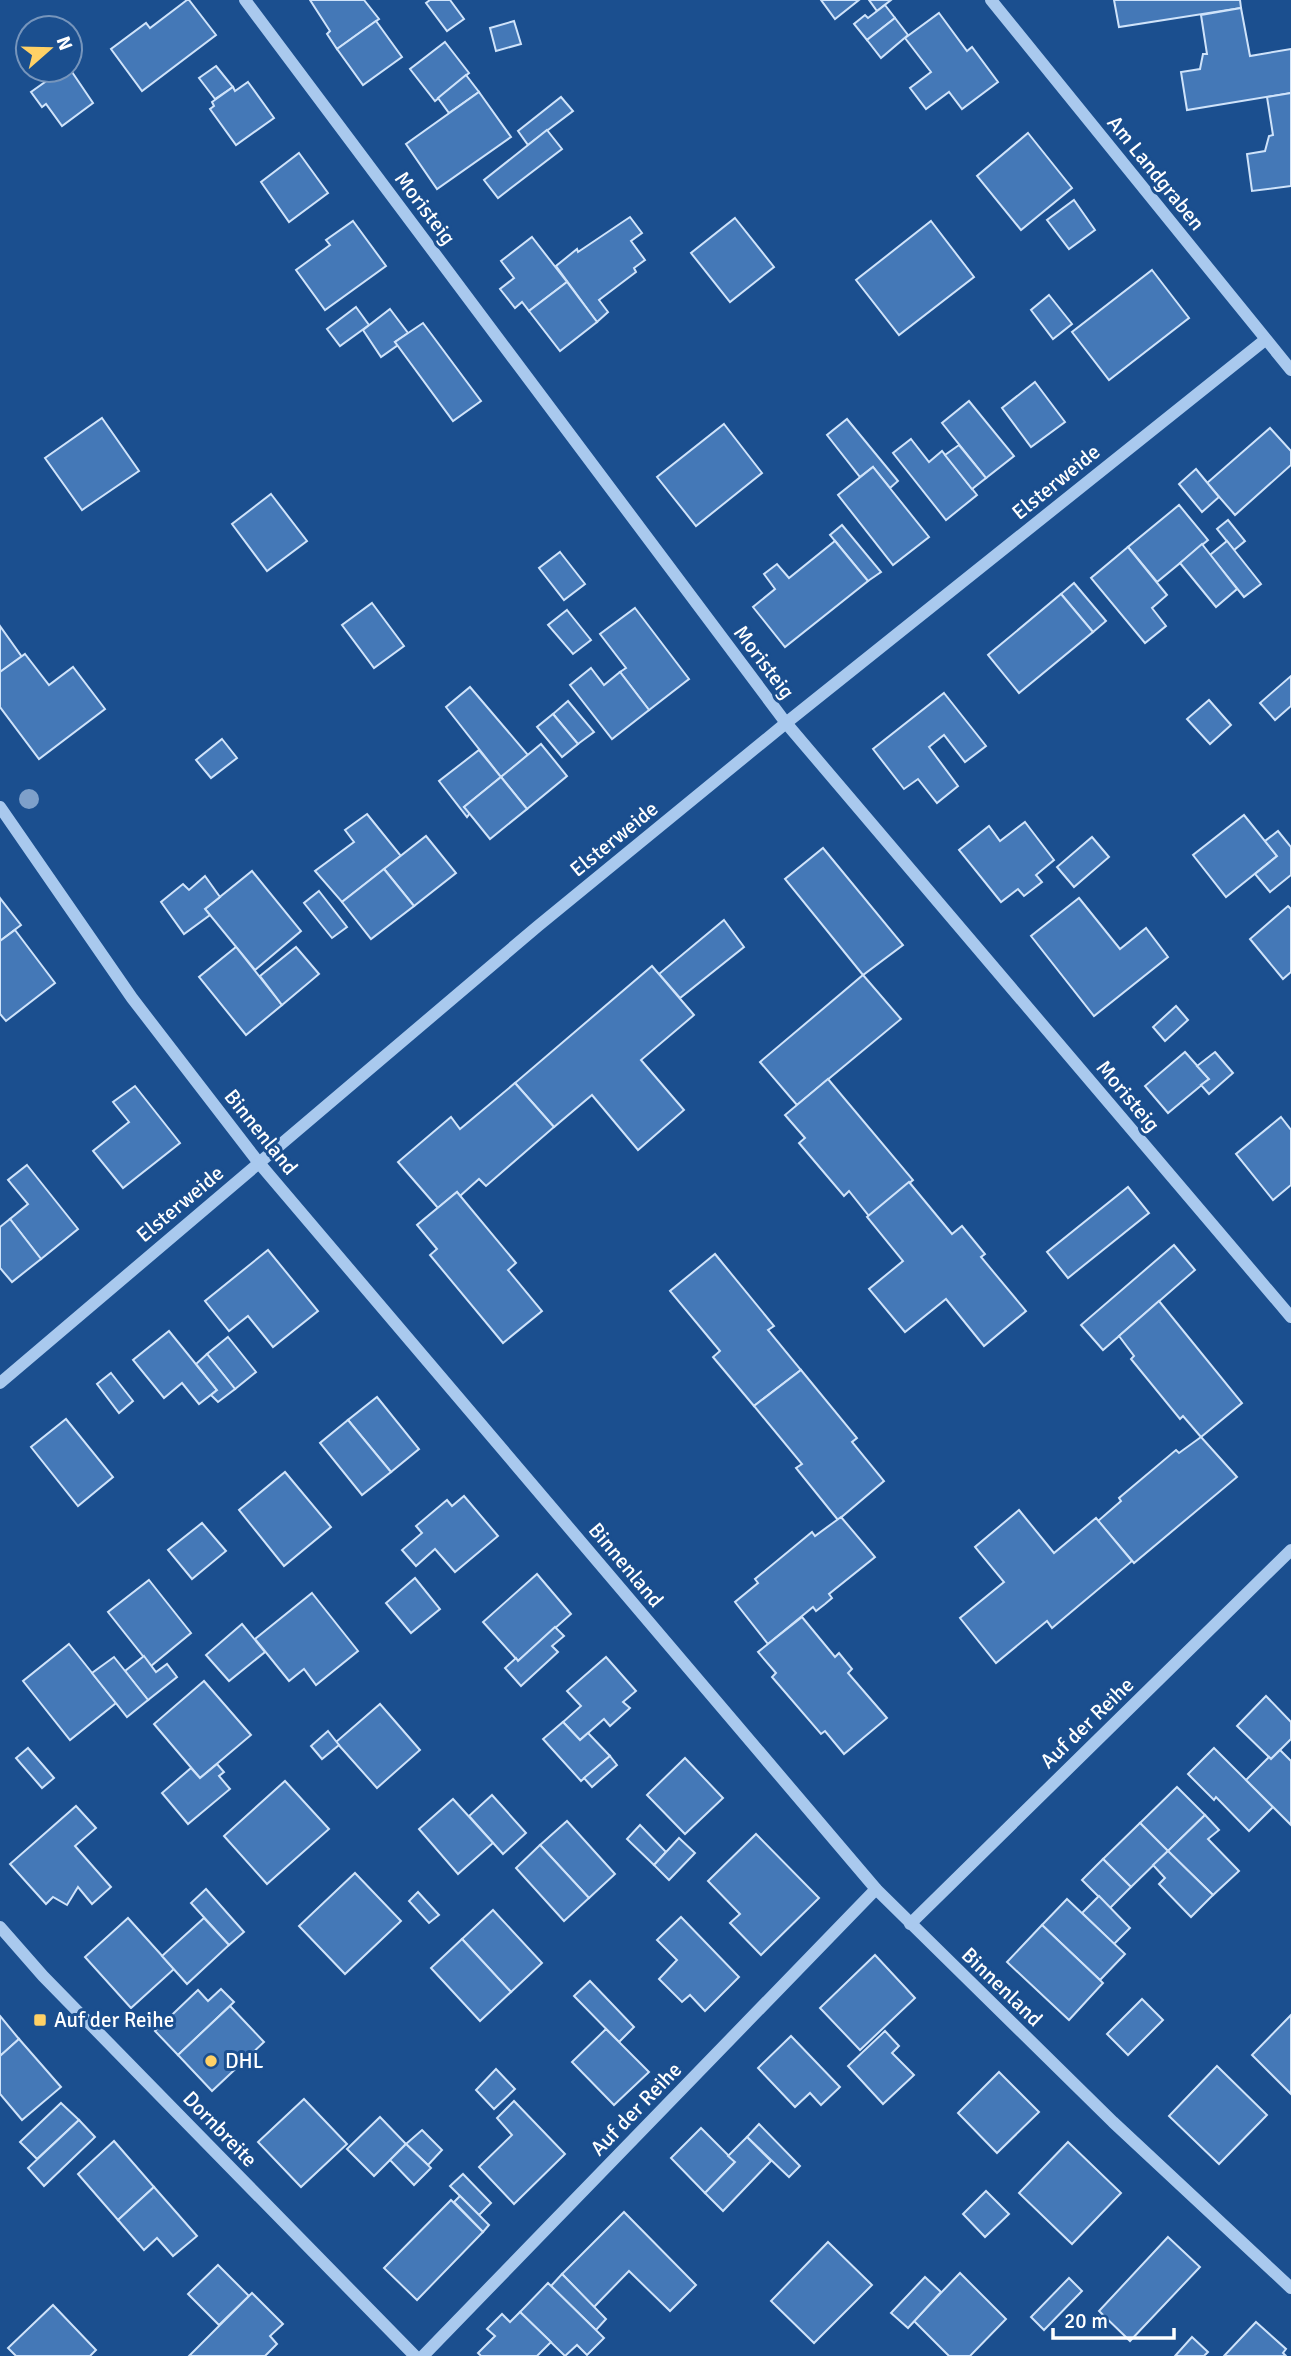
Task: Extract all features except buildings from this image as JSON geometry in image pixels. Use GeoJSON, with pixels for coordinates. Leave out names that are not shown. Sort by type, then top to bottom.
{"type":"FeatureCollection","features":[{"type":"Feature","properties":{"kind":"street","name":"Moristeig"},"geometry":{"type":"LineString","coordinates":[[245,0],[786,723],[1291,1317]]}},
{"type":"Feature","properties":{"kind":"street","name":"Am Landgraben"},"geometry":{"type":"LineString","coordinates":[[991,0],[1291,370]]}},
{"type":"Feature","properties":{"kind":"street","name":"Elsterweide"},"geometry":{"type":"LineString","coordinates":[[0,1383],[528,935],[786,723],[1265,340]]}},
{"type":"Feature","properties":{"kind":"street","name":"Binnenland"},"geometry":{"type":"LineString","coordinates":[[0,807],[132,998],[259,1163],[876,1889],[1113,2122],[1291,2288]]}},
{"type":"Feature","properties":{"kind":"street","name":"Auf der Reihe"},"geometry":{"type":"LineString","coordinates":[[910,1924],[1291,1550]]}},
{"type":"Feature","properties":{"kind":"street","name":"Auf der Reihe"},"geometry":{"type":"LineString","coordinates":[[423,2356],[876,1889]]}},
{"type":"Feature","properties":{"kind":"street","name":"Dornbreite"},"geometry":{"type":"LineString","coordinates":[[0,1927],[43,1976],[415,2356]]}},
{"type":"Feature","properties":{"kind":"place","name":"Auf der Reihe"},"geometry":{"type":"Point","coordinates":[40,2020]}},
{"type":"Feature","properties":{"kind":"place","name":"DHL"},"geometry":{"type":"Point","coordinates":[211,2061]}}]}
